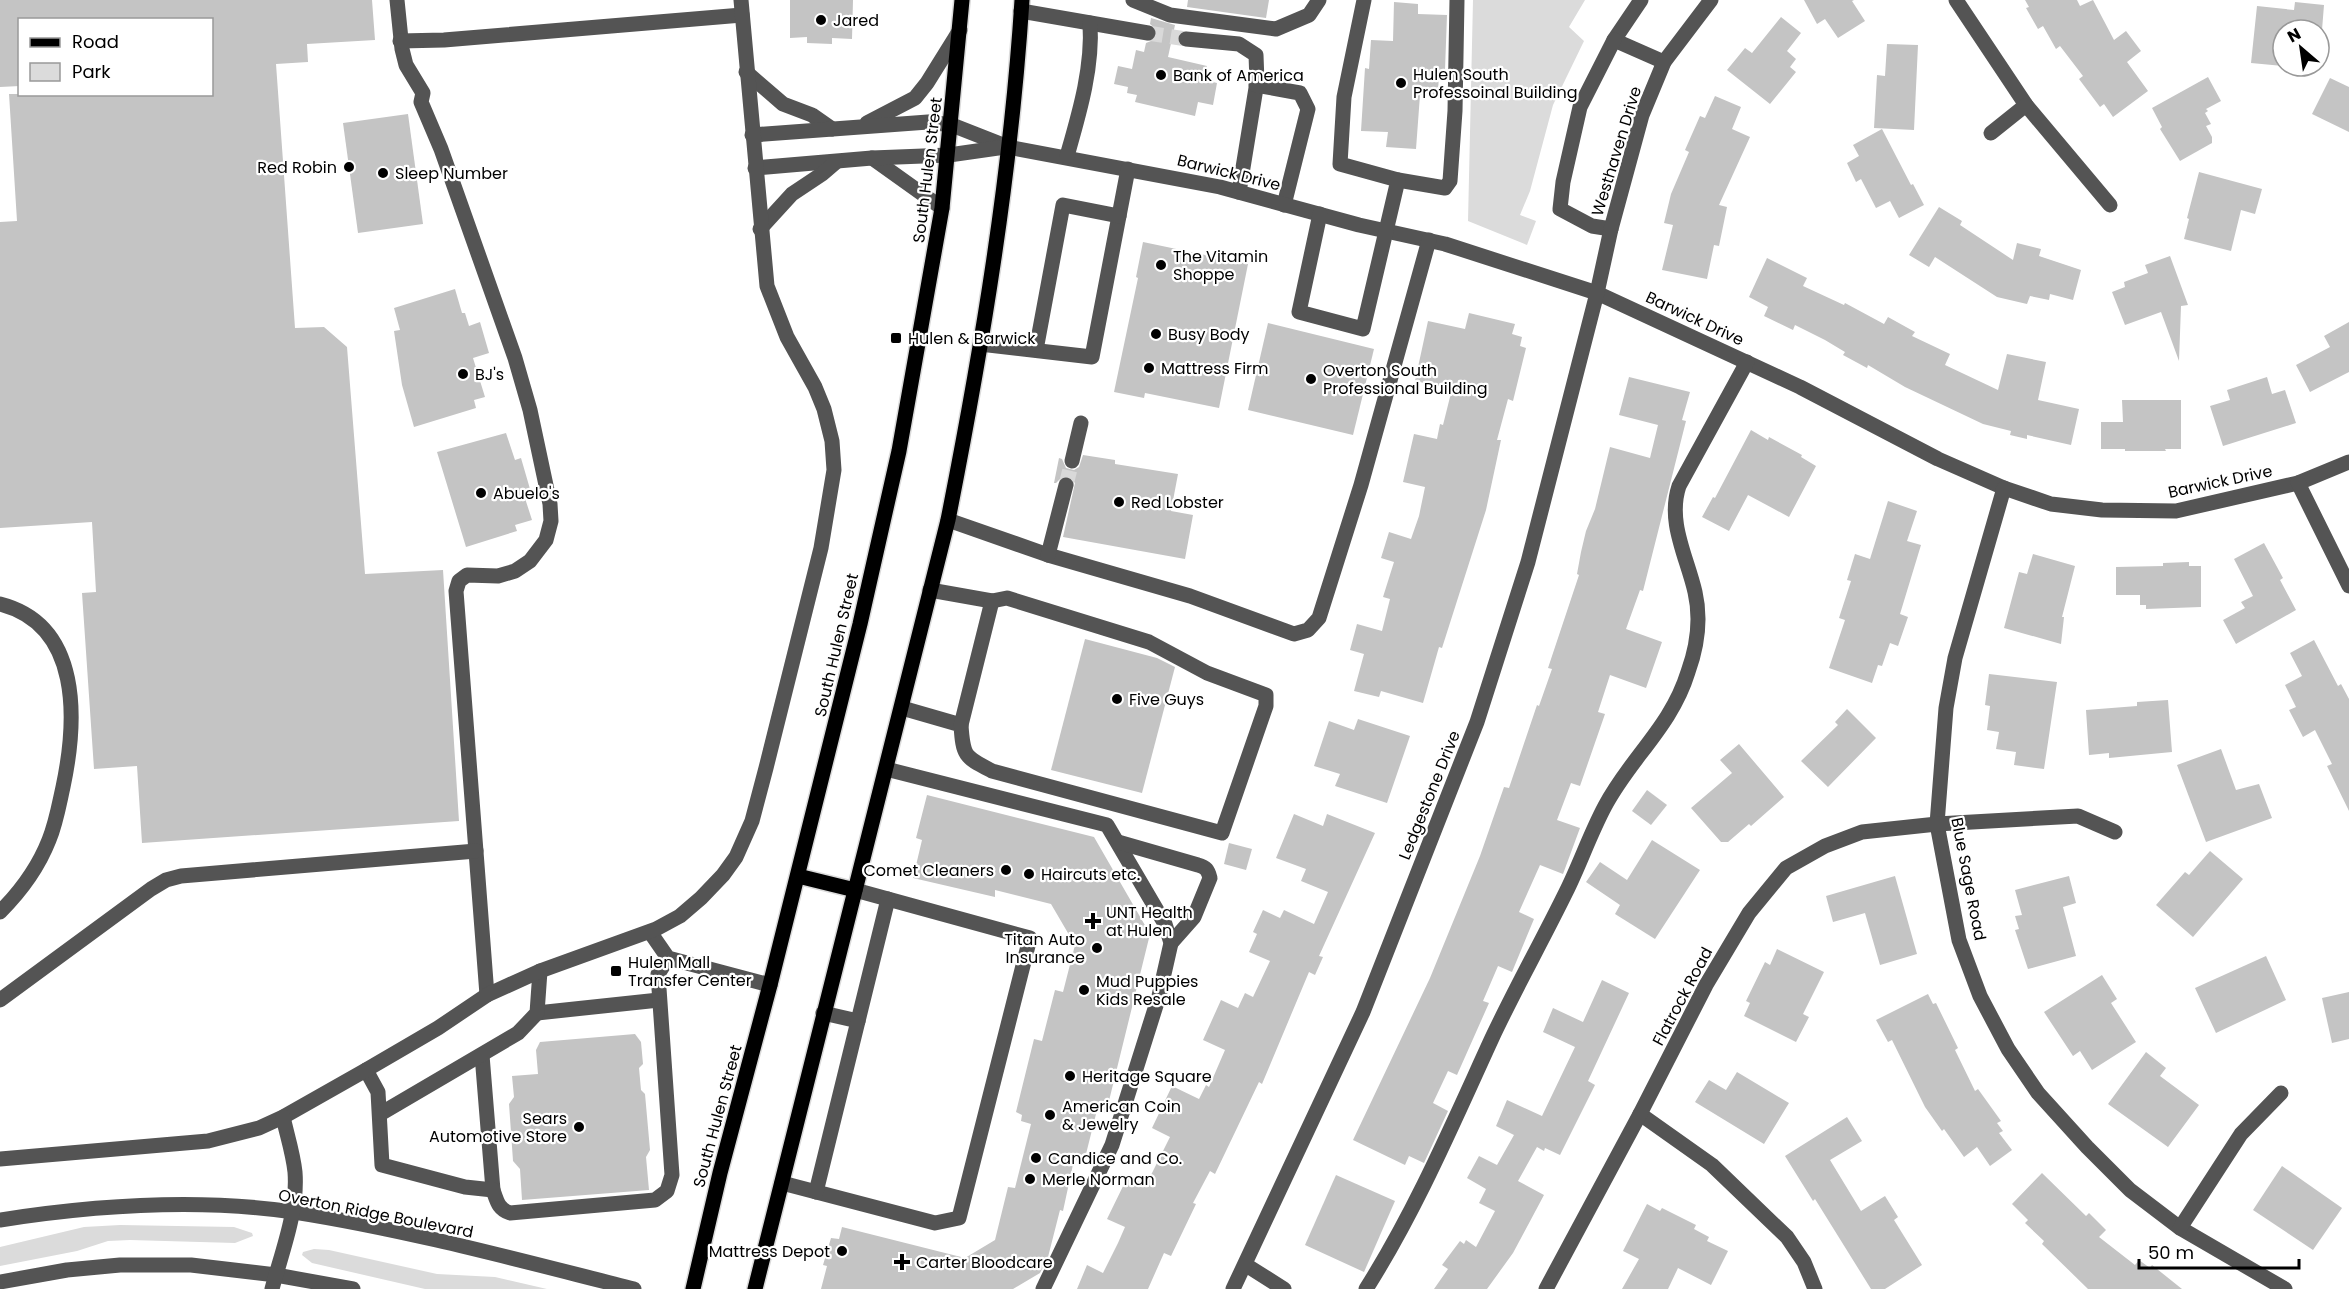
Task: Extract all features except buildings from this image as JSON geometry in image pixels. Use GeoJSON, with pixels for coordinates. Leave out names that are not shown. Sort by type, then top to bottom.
{"type":"FeatureCollection","features":[{"type":"Feature","properties":{"kind":"main road","name":"South Hulen Street"},"geometry":{"type":"LineString","coordinates":[[693,1289],[720,1173],[798,876],[860,624],[899,451],[942,208],[952,125],[962,0]]}},
{"type":"Feature","properties":{"kind":"main road"},"geometry":{"type":"LineString","coordinates":[[755,1289],[948,520],[980,344],[1008,147],[1021,5]]}},
{"type":"Feature","properties":{"kind":"main road"},"geometry":{"type":"LineString","coordinates":[[798,876],[855,890]]}},
{"type":"Feature","properties":{"kind":"street"},"geometry":{"type":"LineString","coordinates":[[397,0],[400,40],[406,65],[423,93],[421,102],[441,149],[515,358],[543,464],[551,512],[546,540],[530,561],[515,571],[498,576],[467,575],[459,581],[456,591],[488,995]]}},
{"type":"Feature","properties":{"kind":"street"},"geometry":{"type":"LineString","coordinates":[[1133,0],[1170,15],[1276,29],[1309,15],[1319,0]]}},
{"type":"Feature","properties":{"kind":"street"},"geometry":{"type":"LineString","coordinates":[[1364,0],[1344,97],[1340,164],[1398,180],[1445,188],[1450,181],[1455,111],[1457,0]]}},
{"type":"Feature","properties":{"kind":"street"},"geometry":{"type":"LineString","coordinates":[[1611,229],[1592,226],[1560,209],[1563,182],[1580,107],[1614,40],[1641,0]]}},
{"type":"Feature","properties":{"kind":"street","name":"Westhaven Drive"},"geometry":{"type":"LineString","coordinates":[[1597,293],[1611,229],[1642,115],[1664,62],[1711,0]]}},
{"type":"Feature","properties":{"kind":"street"},"geometry":{"type":"LineString","coordinates":[[1956,0],[2026,105],[2110,205]]}},
{"type":"Feature","properties":{"kind":"street"},"geometry":{"type":"LineString","coordinates":[[1021,5],[1090,23],[1148,33]]}},
{"type":"Feature","properties":{"kind":"street"},"geometry":{"type":"LineString","coordinates":[[0,1159],[208,1142],[259,1128],[366,1070],[438,1028],[488,995],[540,970],[650,932],[680,916],[723,875],[745,839],[755,811],[821,548],[834,470],[832,441],[824,409],[773,306],[767,286],[760,229],[742,7],[444,40],[400,40]]}},
{"type":"Feature","properties":{"kind":"street"},"geometry":{"type":"LineString","coordinates":[[1067,156],[1081,105],[1091,40],[1090,23]]}},
{"type":"Feature","properties":{"kind":"street"},"geometry":{"type":"LineString","coordinates":[[859,127],[915,98],[960,30]]}},
{"type":"Feature","properties":{"kind":"street"},"geometry":{"type":"LineString","coordinates":[[1186,39],[1239,44],[1256,55],[1257,84],[1239,192]]}},
{"type":"Feature","properties":{"kind":"street"},"geometry":{"type":"LineString","coordinates":[[1614,40],[1664,62]]}},
{"type":"Feature","properties":{"kind":"street"},"geometry":{"type":"LineString","coordinates":[[746,72],[783,104],[812,115],[832,129]]}},
{"type":"Feature","properties":{"kind":"street"},"geometry":{"type":"LineString","coordinates":[[1257,84],[1300,93],[1308,110],[1284,205]]}},
{"type":"Feature","properties":{"kind":"street"},"geometry":{"type":"LineString","coordinates":[[1991,133],[2026,105]]}},
{"type":"Feature","properties":{"kind":"street"},"geometry":{"type":"LineString","coordinates":[[752,135],[928,122],[952,125],[1008,147]]}},
{"type":"Feature","properties":{"kind":"street"},"geometry":{"type":"LineString","coordinates":[[755,168],[872,158],[949,155],[1008,147]]}},
{"type":"Feature","properties":{"kind":"street","name":"Barwick Drive"},"geometry":{"type":"LineString","coordinates":[[1008,147],[1067,156],[1239,192],[1429,240],[1597,293],[1800,387],[1938,459],[2004,488],[2051,504],[2102,510],[2176,511],[2298,483],[2349,462]]}},
{"type":"Feature","properties":{"kind":"street"},"geometry":{"type":"LineString","coordinates":[[872,158],[942,208]]}},
{"type":"Feature","properties":{"kind":"street"},"geometry":{"type":"LineString","coordinates":[[760,229],[792,194],[836,162]]}},
{"type":"Feature","properties":{"kind":"street"},"geometry":{"type":"LineString","coordinates":[[980,344],[1092,357],[1128,169]]}},
{"type":"Feature","properties":{"kind":"street"},"geometry":{"type":"LineString","coordinates":[[1320,214],[1299,312],[1362,329],[1388,231],[1398,180]]}},
{"type":"Feature","properties":{"kind":"street"},"geometry":{"type":"LineString","coordinates":[[1036,350],[1063,205],[1119,216]]}},
{"type":"Feature","properties":{"kind":"street"},"geometry":{"type":"LineString","coordinates":[[948,520],[1048,555],[1190,596],[1294,634],[1308,630],[1319,618],[1361,486],[1429,240]]}},
{"type":"Feature","properties":{"kind":"street","name":"Ledgestone Drive"},"geometry":{"type":"LineString","coordinates":[[1233,1289],[1363,1012],[1477,722],[1528,562],[1597,293]]}},
{"type":"Feature","properties":{"kind":"street"},"geometry":{"type":"LineString","coordinates":[[1366,1289],[1426,1179],[1495,1032],[1567,891],[1605,807],[1633,762],[1666,722],[1680,693],[1696,646],[1698,618],[1696,594],[1675,517],[1674,500],[1679,486],[1747,362]]}},
{"type":"Feature","properties":{"kind":"street"},"geometry":{"type":"LineString","coordinates":[[1072,461],[1081,423]]}},
{"type":"Feature","properties":{"kind":"street"},"geometry":{"type":"LineString","coordinates":[[2298,483],[2349,586]]}},
{"type":"Feature","properties":{"kind":"street"},"geometry":{"type":"LineString","coordinates":[[1048,555],[1066,485]]}},
{"type":"Feature","properties":{"kind":"street","name":"Blue Sage Road"},"geometry":{"type":"LineString","coordinates":[[2004,488],[1954,658],[1946,708],[1937,824],[1959,940],[1980,996],[2008,1049],[2038,1093],[2094,1154],[2130,1190],[2181,1228],[2284,1289]]}},
{"type":"Feature","properties":{"kind":"street"},"geometry":{"type":"LineString","coordinates":[[930,590],[992,601],[1007,597],[1149,642],[1207,673],[1266,695],[1266,706],[1222,833],[992,771],[969,759],[963,746],[961,725],[992,601]]}},
{"type":"Feature","properties":{"kind":"street"},"geometry":{"type":"LineString","coordinates":[[0,604],[24,613],[40,625],[62,656],[69,680],[72,735],[56,819],[49,840],[28,882],[0,912]]}},
{"type":"Feature","properties":{"kind":"street"},"geometry":{"type":"LineString","coordinates":[[902,708],[961,725]]}},
{"type":"Feature","properties":{"kind":"street"},"geometry":{"type":"LineString","coordinates":[[886,769],[1107,825],[1165,924],[1170,943],[1159,996],[1112,1145],[1043,1289]]}},
{"type":"Feature","properties":{"kind":"street","name":"Flatrock Road"},"geometry":{"type":"LineString","coordinates":[[1546,1289],[1706,985],[1749,913],[1786,868],[1825,846],[1863,832],[1937,824],[2078,816],[2115,832]]}},
{"type":"Feature","properties":{"kind":"street"},"geometry":{"type":"LineString","coordinates":[[1118,842],[1205,867],[1208,872],[1210,878],[1194,916],[1170,943]]}},
{"type":"Feature","properties":{"kind":"street"},"geometry":{"type":"LineString","coordinates":[[0,1000],[166,880],[181,876],[476,851]]}},
{"type":"Feature","properties":{"kind":"street"},"geometry":{"type":"LineString","coordinates":[[782,1183],[935,1222],[959,1218],[1030,938],[855,890]]}},
{"type":"Feature","properties":{"kind":"street"},"geometry":{"type":"LineString","coordinates":[[816,1192],[888,899]]}},
{"type":"Feature","properties":{"kind":"street"},"geometry":{"type":"LineString","coordinates":[[650,932],[668,958],[770,985]]}},
{"type":"Feature","properties":{"kind":"street"},"geometry":{"type":"LineString","coordinates":[[482,1055],[493,1190],[498,1206],[503,1211],[510,1213],[655,1200],[668,1191],[672,1175],[658,974],[668,958]]}},
{"type":"Feature","properties":{"kind":"street"},"geometry":{"type":"LineString","coordinates":[[380,1114],[519,1033],[537,1012],[540,970]]}},
{"type":"Feature","properties":{"kind":"street"},"geometry":{"type":"LineString","coordinates":[[537,1012],[659,1000]]}},
{"type":"Feature","properties":{"kind":"street"},"geometry":{"type":"LineString","coordinates":[[823,1013],[858,1021]]}},
{"type":"Feature","properties":{"kind":"street"},"geometry":{"type":"LineString","coordinates":[[366,1070],[378,1092],[382,1165],[465,1187],[493,1190]]}},
{"type":"Feature","properties":{"kind":"street"},"geometry":{"type":"LineString","coordinates":[[2181,1228],[2241,1134],[2281,1093]]}},
{"type":"Feature","properties":{"kind":"street"},"geometry":{"type":"LineString","coordinates":[[1640,1114],[1713,1165],[1787,1237],[1804,1262],[1815,1289]]}},
{"type":"Feature","properties":{"kind":"street"},"geometry":{"type":"LineString","coordinates":[[274,1282],[293,1212],[294,1170],[283,1117]]}},
{"type":"Feature","properties":{"kind":"street","name":"Overton Ridge Boulevard"},"geometry":{"type":"LineString","coordinates":[[0,1220],[58,1211],[142,1205],[217,1206],[293,1212],[413,1235],[634,1289]]}},
{"type":"Feature","properties":{"kind":"street"},"geometry":{"type":"LineString","coordinates":[[0,1282],[120,1264],[191,1265],[274,1282],[353,1289]]}},
{"type":"Feature","properties":{"kind":"street"},"geometry":{"type":"LineString","coordinates":[[1246,1265],[1284,1289]]}},
{"type":"Feature","properties":{"kind":"green space"},"geometry":{"type":"Polygon","coordinates":[[[1473,0],[1585,0],[1569,27],[1584,41],[1553,105],[1530,191],[1520,215],[1536,221],[1527,245],[1468,221],[1473,0]]]}},
{"type":"Feature","properties":{"kind":"green space"},"geometry":{"type":"Polygon","coordinates":[[[120,1225],[234,1227],[252,1233],[253,1236],[235,1243],[108,1241],[77,1251],[0,1266],[0,1247],[84,1227],[120,1225]]]}},
{"type":"Feature","properties":{"kind":"green space"},"geometry":{"type":"Polygon","coordinates":[[[314,1249],[329,1250],[437,1274],[495,1277],[547,1289],[425,1289],[312,1263],[302,1255],[303,1252],[314,1249]]]}},
{"type":"Feature","properties":{"kind":"tunnel"},"geometry":{"type":"LineString","coordinates":[[1148,33],[1186,39]]}},
{"type":"Feature","properties":{"kind":"tunnel"},"geometry":{"type":"LineString","coordinates":[[1066,485],[1072,461]]}},
{"type":"Feature","properties":{"kind":"place","name":"Jared"},"geometry":{"type":"Point","coordinates":[821,20]}},
{"type":"Feature","properties":{"kind":"place","name":"Bank of America"},"geometry":{"type":"Point","coordinates":[1161,75]}},
{"type":"Feature","properties":{"kind":"place","name":"Hulen South Professoinal Building"},"geometry":{"type":"Point","coordinates":[1401,83]}},
{"type":"Feature","properties":{"kind":"place","name":"Red Robin"},"geometry":{"type":"Point","coordinates":[349,167]}},
{"type":"Feature","properties":{"kind":"place","name":"Sleep Number"},"geometry":{"type":"Point","coordinates":[383,173]}},
{"type":"Feature","properties":{"kind":"place","name":"The Vitamin Shoppe"},"geometry":{"type":"Point","coordinates":[1161,265]}},
{"type":"Feature","properties":{"kind":"place","name":"Busy Body"},"geometry":{"type":"Point","coordinates":[1156,334]}},
{"type":"Feature","properties":{"kind":"place","name":"Hulen & Barwick"},"geometry":{"type":"Point","coordinates":[896,338]}},
{"type":"Feature","properties":{"kind":"place","name":"Mattress Firm"},"geometry":{"type":"Point","coordinates":[1149,368]}},
{"type":"Feature","properties":{"kind":"place","name":"BJ's"},"geometry":{"type":"Point","coordinates":[463,374]}},
{"type":"Feature","properties":{"kind":"place","name":"Overton South Professional Building"},"geometry":{"type":"Point","coordinates":[1311,379]}},
{"type":"Feature","properties":{"kind":"place","name":"Abuelo's"},"geometry":{"type":"Point","coordinates":[481,493]}},
{"type":"Feature","properties":{"kind":"place","name":"Red Lobster"},"geometry":{"type":"Point","coordinates":[1119,502]}},
{"type":"Feature","properties":{"kind":"place","name":"Five Guys"},"geometry":{"type":"Point","coordinates":[1117,699]}},
{"type":"Feature","properties":{"kind":"place","name":"Comet Cleaners"},"geometry":{"type":"Point","coordinates":[1006,870]}},
{"type":"Feature","properties":{"kind":"place","name":"Haircuts etc."},"geometry":{"type":"Point","coordinates":[1029,874]}},
{"type":"Feature","properties":{"kind":"place","name":"UNT Health at Hulen"},"geometry":{"type":"Point","coordinates":[1093,921]}},
{"type":"Feature","properties":{"kind":"place","name":"Titan Auto Insurance"},"geometry":{"type":"Point","coordinates":[1097,948]}},
{"type":"Feature","properties":{"kind":"place","name":"Hulen Mall Transfer Center"},"geometry":{"type":"Point","coordinates":[616,971]}},
{"type":"Feature","properties":{"kind":"place","name":"Mud Puppies Kids Resale"},"geometry":{"type":"Point","coordinates":[1084,990]}},
{"type":"Feature","properties":{"kind":"place","name":"Heritage Square"},"geometry":{"type":"Point","coordinates":[1070,1076]}},
{"type":"Feature","properties":{"kind":"place","name":"American Coin & Jewelry"},"geometry":{"type":"Point","coordinates":[1050,1115]}},
{"type":"Feature","properties":{"kind":"place","name":"Sears Automotive Store"},"geometry":{"type":"Point","coordinates":[579,1127]}},
{"type":"Feature","properties":{"kind":"place","name":"Candice and Co."},"geometry":{"type":"Point","coordinates":[1036,1158]}},
{"type":"Feature","properties":{"kind":"place","name":"Merle Norman"},"geometry":{"type":"Point","coordinates":[1030,1179]}},
{"type":"Feature","properties":{"kind":"place","name":"Mattress Depot"},"geometry":{"type":"Point","coordinates":[842,1251]}},
{"type":"Feature","properties":{"kind":"place","name":"Carter Bloodcare"},"geometry":{"type":"Point","coordinates":[902,1262]}}]}
